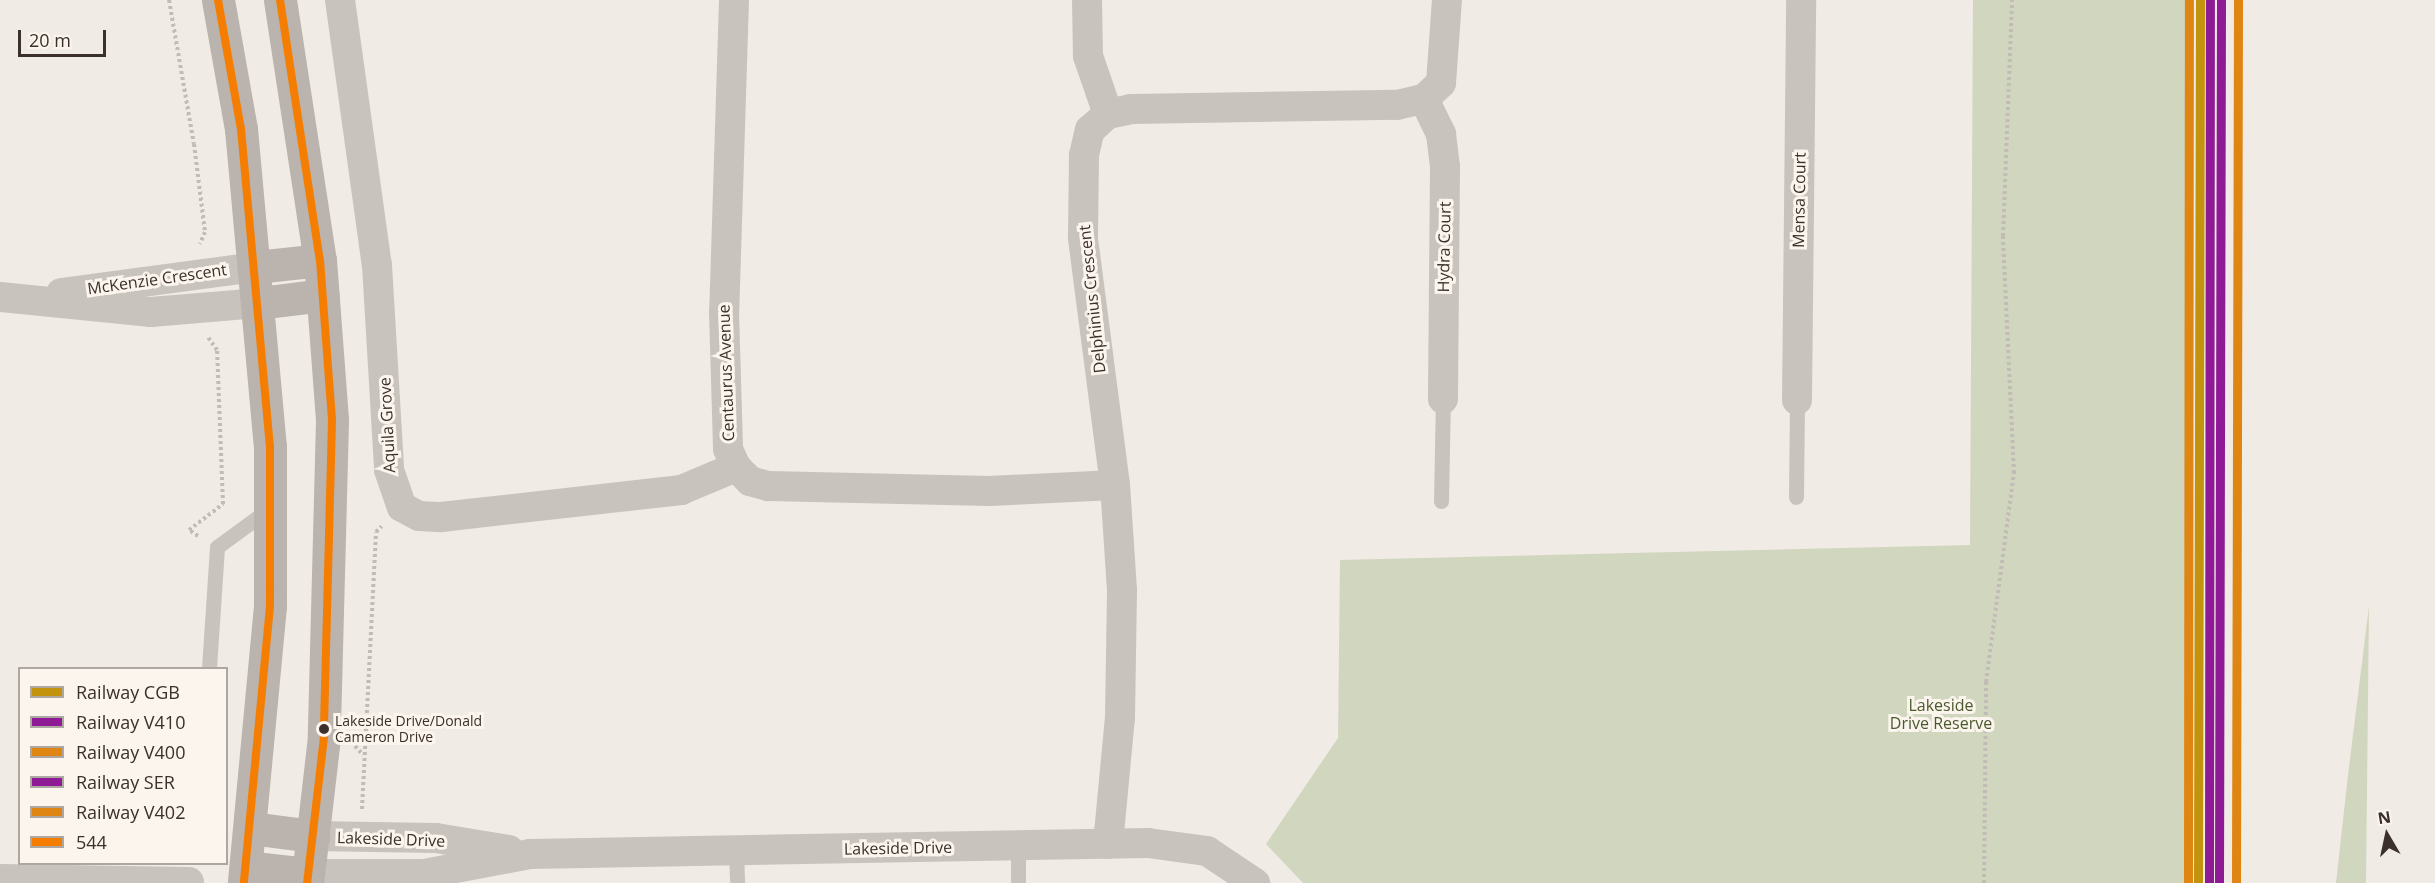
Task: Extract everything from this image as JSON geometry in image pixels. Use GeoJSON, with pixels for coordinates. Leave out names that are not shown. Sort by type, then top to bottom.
{"type":"FeatureCollection","features":[{"type":"Feature","properties":{"kind":"street"},"geometry":{"type":"LineString","coordinates":[[218,0],[241,129],[256,267],[270,508],[270,606],[245,875]]}},
{"type":"Feature","properties":{"kind":"street"},"geometry":{"type":"LineString","coordinates":[[280,0],[320,260],[332,421],[331,577],[308,878]]}},
{"type":"Feature","properties":{"kind":"street","name":"Aquila Grove"},"geometry":{"type":"LineString","coordinates":[[340,0],[377,265],[389,470],[402,507],[419,516],[441,517],[681,490],[702,486],[735,467]]}},
{"type":"Feature","properties":{"kind":"street","name":"Centaurus Avenue"},"geometry":{"type":"LineString","coordinates":[[734,0],[724,312],[728,449],[735,467]]}},
{"type":"Feature","properties":{"kind":"street"},"geometry":{"type":"LineString","coordinates":[[1088,0],[1088,56],[1108,114],[1397,105],[1424,99],[1443,75],[1447,0]]}},
{"type":"Feature","properties":{"kind":"street","name":"Mensa Court"},"geometry":{"type":"LineString","coordinates":[[1797,400],[1802,0]]}},
{"type":"Feature","properties":{"kind":"street","name":"Hydra Court"},"geometry":{"type":"LineString","coordinates":[[1424,99],[1441,134],[1445,168],[1443,399]]}},
{"type":"Feature","properties":{"kind":"street","name":"Delphinius Crescent"},"geometry":{"type":"LineString","coordinates":[[1108,114],[1090,130],[1084,155],[1083,237],[1115,484],[1120,706],[1108,844]]}},
{"type":"Feature","properties":{"kind":"street","name":"McKenzie Crescent"},"geometry":{"type":"LineString","coordinates":[[14,298],[163,275],[320,260]]}},
{"type":"Feature","properties":{"kind":"street","name":"McKenzie Crescent"},"geometry":{"type":"LineString","coordinates":[[14,298],[151,312],[323,295]]}},
{"type":"Feature","properties":{"kind":"street"},"geometry":{"type":"LineString","coordinates":[[735,467],[750,481],[768,486],[988,491],[1115,484]]}},
{"type":"Feature","properties":{"kind":"street","name":"Lakeside Drive"},"geometry":{"type":"LineString","coordinates":[[251,828],[312,836],[436,838],[479,864]]}},
{"type":"Feature","properties":{"kind":"street","name":"Lakeside Drive"},"geometry":{"type":"LineString","coordinates":[[245,875],[308,878],[424,874],[530,854],[1177,844],[1207,851],[1255,883]]}},
{"type":"Feature","properties":{"kind":"street"},"geometry":{"type":"LineString","coordinates":[[0,879],[189,883]]}},
{"type":"Feature","properties":{"kind":"lane"},"geometry":{"type":"LineString","coordinates":[[1441,501],[1443,399]]}},
{"type":"Feature","properties":{"kind":"lane"},"geometry":{"type":"LineString","coordinates":[[1796,497],[1797,400]]}},
{"type":"Feature","properties":{"kind":"lane"},"geometry":{"type":"LineString","coordinates":[[209,667],[217,547],[270,508]]}},
{"type":"Feature","properties":{"kind":"lane"},"geometry":{"type":"LineString","coordinates":[[1018,846],[1018,883]]}},
{"type":"Feature","properties":{"kind":"lane"},"geometry":{"type":"LineString","coordinates":[[736,850],[737,883]]}},
{"type":"Feature","properties":{"kind":"lane"},"geometry":{"type":"LineString","coordinates":[[189,883],[191,865]]}},
{"type":"Feature","properties":{"kind":"path"},"geometry":{"type":"LineString","coordinates":[[169,0],[205,232],[197,250]]}},
{"type":"Feature","properties":{"kind":"path"},"geometry":{"type":"LineString","coordinates":[[1984,883],[1986,682],[2014,473],[2003,237],[2012,0]]}},
{"type":"Feature","properties":{"kind":"path"},"geometry":{"type":"LineString","coordinates":[[198,331],[217,350],[223,504],[189,530],[217,547]]}},
{"type":"Feature","properties":{"kind":"path"},"geometry":{"type":"LineString","coordinates":[[371,815],[363,813],[359,797],[371,690],[376,532]]}},
{"type":"Feature","properties":{"kind":"green space","name":"Lakeside Drive Reserve"},"geometry":{"type":"Polygon","coordinates":[[[1973,0],[2187,0],[2186,883],[1303,883],[1266,844],[1338,738],[1340,560],[1970,545],[1973,0]]]}},
{"type":"Feature","properties":{"kind":"green space"},"geometry":{"type":"Polygon","coordinates":[[[2369,606],[2366,883],[2336,883],[2348,775],[2369,606]]]}},
{"type":"Feature","properties":{"kind":"rail line","name":"V400"},"geometry":{"type":"LineString","coordinates":[[2188,883],[2189,0]]}},
{"type":"Feature","properties":{"kind":"rail line","name":"CGB"},"geometry":{"type":"LineString","coordinates":[[2198,883],[2200,0]]}},
{"type":"Feature","properties":{"kind":"rail line","name":"V410"},"geometry":{"type":"LineString","coordinates":[[2209,883],[2210,0]]}},
{"type":"Feature","properties":{"kind":"rail line","name":"SER"},"geometry":{"type":"LineString","coordinates":[[2219,883],[2221,0]]}},
{"type":"Feature","properties":{"kind":"rail line","name":"V402"},"geometry":{"type":"LineString","coordinates":[[2236,883],[2238,0]]}},
{"type":"Feature","properties":{"kind":"transit line","name":"544"},"geometry":{"type":"LineString","coordinates":[[218,0],[241,129],[270,446],[270,606],[244,883]]}},
{"type":"Feature","properties":{"kind":"transit line","name":"544"},"geometry":{"type":"LineString","coordinates":[[280,0],[320,260],[332,421],[324,737],[307,883]]}},
{"type":"Feature","properties":{"kind":"place","name":"Lakeside Drive/Donald Cameron Drive"},"geometry":{"type":"Point","coordinates":[324,729]}}]}
